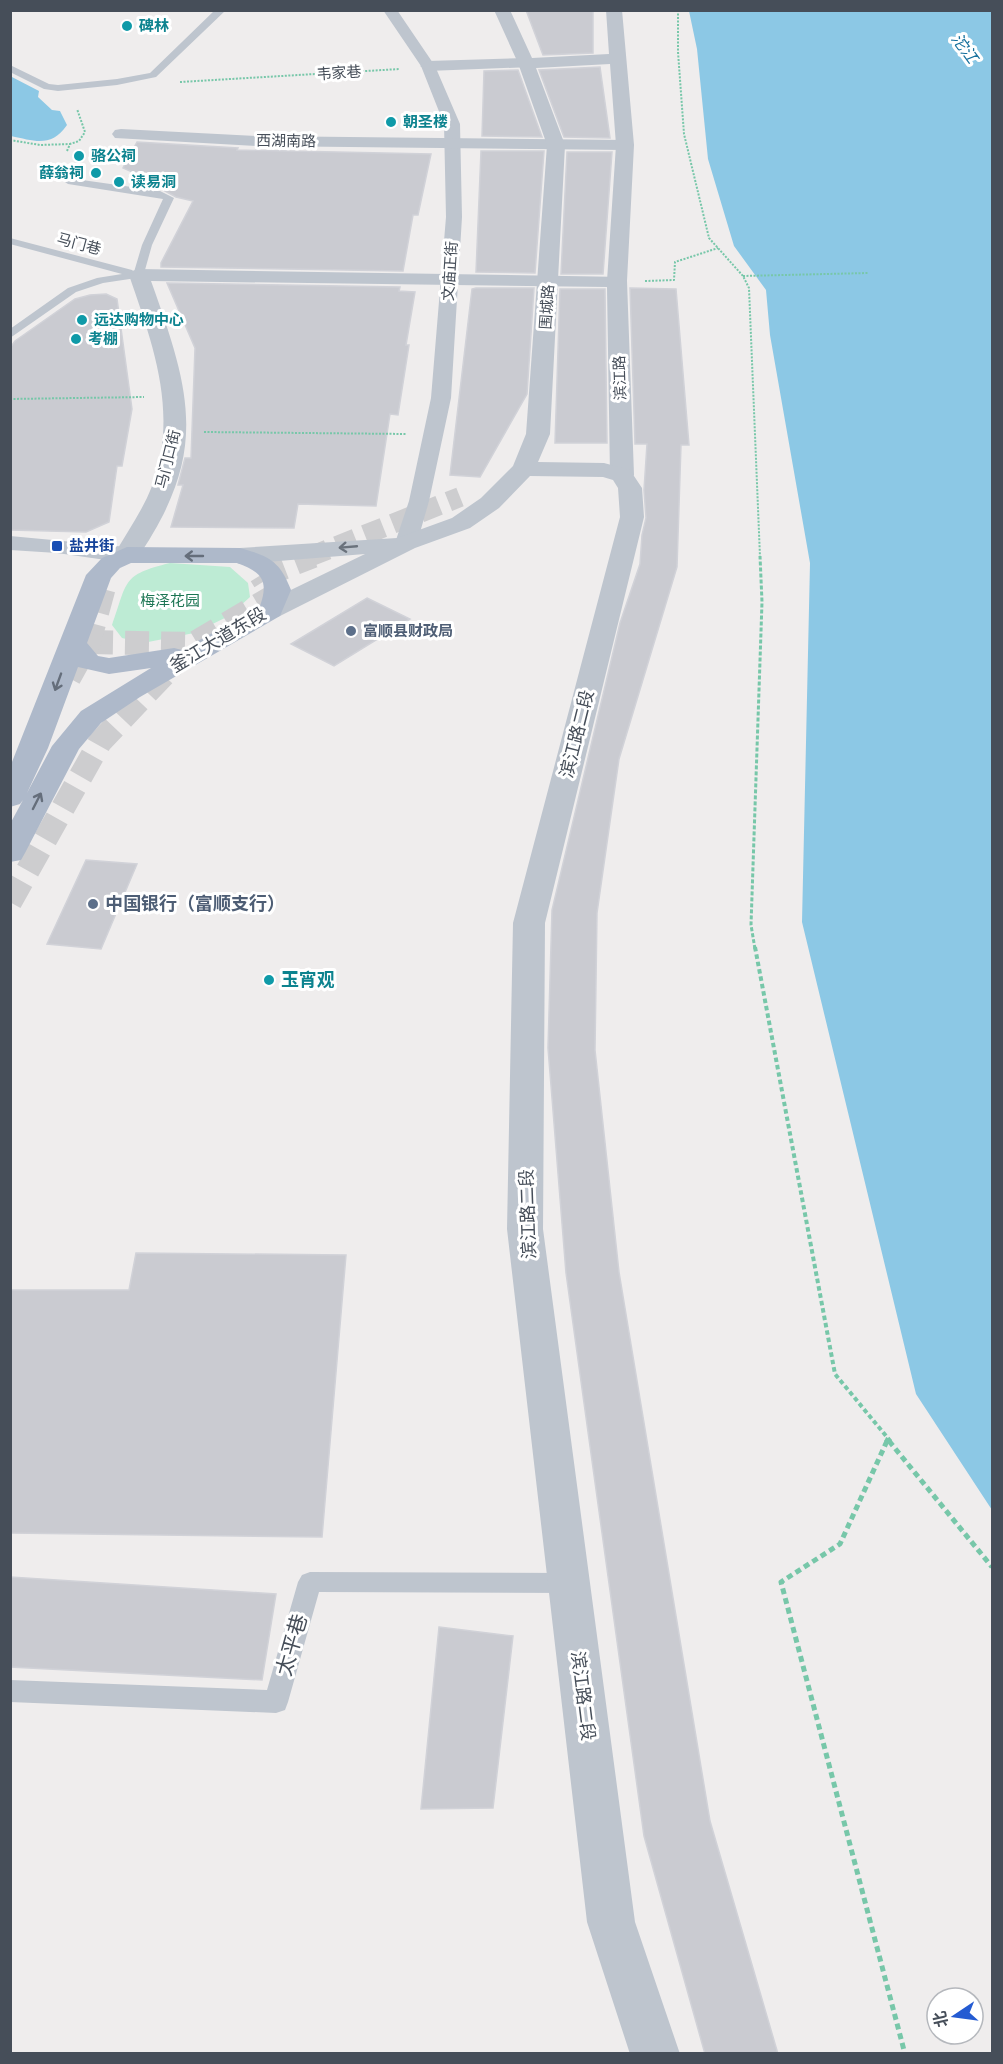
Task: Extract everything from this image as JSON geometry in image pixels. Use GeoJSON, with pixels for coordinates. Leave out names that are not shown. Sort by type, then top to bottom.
{"type":"FeatureCollection","features":[{"type":"Feature","properties":{"kind":"main road","name":"釜江大道东段"},"geometry":{"type":"LineString","coordinates":[[10,853],[66,746],[91,717],[130,691],[271,610],[278,590],[272,573],[260,563],[240,556],[127,555]]}},
{"type":"Feature","properties":{"kind":"main road"},"geometry":{"type":"LineString","coordinates":[[10,798],[34,748],[99,575],[111,563],[127,555]]}},
{"type":"Feature","properties":{"kind":"main road"},"geometry":{"type":"LineString","coordinates":[[72,643],[89,663],[109,666],[145,662],[207,647]]}},
{"type":"Feature","properties":{"kind":"street","name":"文庙正街"},"geometry":{"type":"LineString","coordinates":[[390,10],[428,66],[452,124],[454,217],[441,398],[419,501],[406,543]]}},
{"type":"Feature","properties":{"kind":"street","name":"围城路"},"geometry":{"type":"LineString","coordinates":[[406,543],[461,524],[490,503],[524,469],[538,434],[556,145],[526,63],[502,10]]}},
{"type":"Feature","properties":{"kind":"street","name":"滨江路"},"geometry":{"type":"LineString","coordinates":[[614,10],[625,144],[617,281],[622,475]]}},
{"type":"Feature","properties":{"kind":"street"},"geometry":{"type":"LineString","coordinates":[[428,66],[617,59]]}},
{"type":"Feature","properties":{"kind":"street","name":"西湖南路"},"geometry":{"type":"LineString","coordinates":[[121,134],[257,141],[625,144]]}},
{"type":"Feature","properties":{"kind":"street"},"geometry":{"type":"LineString","coordinates":[[139,275],[617,281]]}},
{"type":"Feature","properties":{"kind":"street","name":"马门口街"},"geometry":{"type":"LineString","coordinates":[[127,555],[165,485],[177,432],[173,377],[139,275]]}},
{"type":"Feature","properties":{"kind":"street"},"geometry":{"type":"LineString","coordinates":[[524,469],[604,470],[622,475]]}},
{"type":"Feature","properties":{"kind":"street","name":"滨江路二段"},"geometry":{"type":"LineString","coordinates":[[622,475],[630,488],[632,517],[529,923],[525,1229],[611,1922],[655,2054]]}},
{"type":"Feature","properties":{"kind":"street"},"geometry":{"type":"LineString","coordinates":[[10,543],[57,546],[127,555]]}},
{"type":"Feature","properties":{"kind":"street"},"geometry":{"type":"LineString","coordinates":[[240,556],[406,543]]}},
{"type":"Feature","properties":{"kind":"street"},"geometry":{"type":"LineString","coordinates":[[271,610],[406,543]]}},
{"type":"Feature","properties":{"kind":"lane"},"geometry":{"type":"LineString","coordinates":[[10,68],[47,87],[58,88],[117,82],[153,75],[222,10]]}},
{"type":"Feature","properties":{"kind":"lane"},"geometry":{"type":"LineString","coordinates":[[10,334],[72,290],[101,280],[139,275],[140,258],[162,219],[169,198],[160,194],[72,182],[61,176],[61,168]]}},
{"type":"Feature","properties":{"kind":"lane","name":"马门巷"},"geometry":{"type":"LineString","coordinates":[[10,241],[139,275]]}},
{"type":"Feature","properties":{"kind":"lane","name":"太平巷"},"geometry":{"type":"LineString","coordinates":[[10,1691],[276,1702],[310,1582],[568,1583]]}},
{"type":"Feature","properties":{"kind":"path"},"geometry":{"type":"LineString","coordinates":[[678,10],[678,52],[684,134],[709,238],[743,276],[749,288],[762,602],[751,925],[835,1374],[993,1568]]}},
{"type":"Feature","properties":{"kind":"path","name":"韦家巷"},"geometry":{"type":"LineString","coordinates":[[153,75],[179,82],[313,76],[428,66]]}},
{"type":"Feature","properties":{"kind":"path"},"geometry":{"type":"LineString","coordinates":[[10,140],[40,145],[70,144],[79,141],[85,132],[82,118],[72,100],[58,88]]}},
{"type":"Feature","properties":{"kind":"path"},"geometry":{"type":"LineString","coordinates":[[61,168],[70,144]]}},
{"type":"Feature","properties":{"kind":"path"},"geometry":{"type":"LineString","coordinates":[[675,280],[675,262],[718,248]]}},
{"type":"Feature","properties":{"kind":"path"},"geometry":{"type":"LineString","coordinates":[[743,276],[868,273]]}},
{"type":"Feature","properties":{"kind":"path"},"geometry":{"type":"LineString","coordinates":[[10,399],[175,396]]}},
{"type":"Feature","properties":{"kind":"path"},"geometry":{"type":"LineString","coordinates":[[177,432],[434,434]]}},
{"type":"Feature","properties":{"kind":"path"},"geometry":{"type":"LineString","coordinates":[[888,1438],[840,1545],[781,1582],[905,2054]]}},
{"type":"Feature","properties":{"kind":"green space","name":"梅泽花园"},"geometry":{"type":"Polygon","coordinates":[[[170,563],[230,567],[248,583],[250,597],[229,616],[194,633],[143,643],[122,638],[112,625],[124,589],[134,576],[170,563]]]}},
{"type":"Feature","properties":{"kind":"water","name":"沱江"},"geometry":{"type":"Polygon","coordinates":[[[689,11],[992,11],[992,1510],[916,1394],[802,922],[810,563],[770,335],[766,290],[734,246],[708,159],[697,49],[689,11]]]}},
{"type":"Feature","properties":{"kind":"water"},"geometry":{"type":"Polygon","coordinates":[[[10,76],[39,91],[38,97],[52,110],[60,111],[67,125],[55,137],[42,141],[11,136],[10,76]]]}},
{"type":"Feature","properties":{"kind":"building"},"geometry":{"type":"Polygon","coordinates":[[[526,10],[593,10],[593,53],[543,55],[526,10]]]}},
{"type":"Feature","properties":{"kind":"building"},"geometry":{"type":"Polygon","coordinates":[[[600,67],[610,138],[564,137],[539,70],[600,67]]]}},
{"type":"Feature","properties":{"kind":"building"},"geometry":{"type":"Polygon","coordinates":[[[518,70],[542,137],[482,136],[484,71],[518,70]]]}},
{"type":"Feature","properties":{"kind":"building"},"geometry":{"type":"Polygon","coordinates":[[[137,142],[238,148],[237,150],[431,154],[418,215],[413,215],[403,271],[161,267],[193,201],[176,197],[163,190],[159,184],[123,168],[137,142]]]}},
{"type":"Feature","properties":{"kind":"building"},"geometry":{"type":"Polygon","coordinates":[[[481,151],[544,151],[535,273],[476,272],[481,151]]]}},
{"type":"Feature","properties":{"kind":"building"},"geometry":{"type":"Polygon","coordinates":[[[567,152],[612,152],[603,274],[561,274],[567,152]]]}},
{"type":"Feature","properties":{"kind":"building"},"geometry":{"type":"Polygon","coordinates":[[[167,283],[400,287],[399,291],[415,292],[398,415],[390,414],[376,506],[298,504],[294,528],[171,527],[183,485],[178,485],[185,458],[191,458],[195,348],[167,283]]]}},
{"type":"Feature","properties":{"kind":"building"},"geometry":{"type":"Polygon","coordinates":[[[534,288],[527,394],[480,477],[450,475],[472,289],[534,288]]]}},
{"type":"Feature","properties":{"kind":"building"},"geometry":{"type":"Polygon","coordinates":[[[630,288],[676,289],[689,445],[681,445],[677,567],[619,759],[597,913],[595,1050],[619,1272],[710,1821],[778,2054],[705,2054],[644,1836],[566,1273],[548,1048],[552,910],[620,623],[640,564],[646,518],[644,490],[647,444],[635,444],[630,288]]]}},
{"type":"Feature","properties":{"kind":"building"},"geometry":{"type":"Polygon","coordinates":[[[560,289],[605,289],[607,443],[555,443],[560,289]]]}},
{"type":"Feature","properties":{"kind":"building"},"geometry":{"type":"Polygon","coordinates":[[[106,294],[117,299],[132,409],[122,466],[117,466],[109,522],[86,532],[10,530],[10,348],[15,341],[75,299],[106,294]]]}},
{"type":"Feature","properties":{"kind":"building","name":"富顺县财政局"},"geometry":{"type":"Polygon","coordinates":[[[367,598],[410,619],[334,666],[291,644],[367,598]]]}},
{"type":"Feature","properties":{"kind":"building","name":"中国银行（富顺支行）"},"geometry":{"type":"Polygon","coordinates":[[[86,860],[137,864],[101,949],[47,944],[86,860]]]}},
{"type":"Feature","properties":{"kind":"building"},"geometry":{"type":"Polygon","coordinates":[[[136,1253],[346,1255],[322,1537],[10,1533],[10,1290],[129,1290],[136,1253]]]}},
{"type":"Feature","properties":{"kind":"building"},"geometry":{"type":"Polygon","coordinates":[[[10,1577],[276,1594],[262,1680],[10,1667],[10,1577]]]}},
{"type":"Feature","properties":{"kind":"building"},"geometry":{"type":"Polygon","coordinates":[[[439,1627],[513,1636],[493,1808],[421,1809],[439,1627]]]}},
{"type":"Feature","properties":{"kind":"tunnel"},"geometry":{"type":"LineString","coordinates":[[309,557],[460,497]]}},
{"type":"Feature","properties":{"kind":"tunnel"},"geometry":{"type":"LineString","coordinates":[[262,576],[313,556]]}},
{"type":"Feature","properties":{"kind":"tunnel"},"geometry":{"type":"LineString","coordinates":[[89,642],[193,644],[274,596],[261,575]]}},
{"type":"Feature","properties":{"kind":"tunnel"},"geometry":{"type":"LineString","coordinates":[[89,642],[104,587]]}},
{"type":"Feature","properties":{"kind":"tunnel"},"geometry":{"type":"LineString","coordinates":[[69,678],[89,642]]}},
{"type":"Feature","properties":{"kind":"tunnel"},"geometry":{"type":"LineString","coordinates":[[10,902],[100,742],[173,665]]}},
{"type":"Feature","properties":{"kind":"place","name":"碑林"},"geometry":{"type":"Point","coordinates":[127,26]}},
{"type":"Feature","properties":{"kind":"place","name":"朝圣楼"},"geometry":{"type":"Point","coordinates":[391,122]}},
{"type":"Feature","properties":{"kind":"place","name":"骆公祠"},"geometry":{"type":"Point","coordinates":[79,156]}},
{"type":"Feature","properties":{"kind":"place","name":"薛翁祠"},"geometry":{"type":"Point","coordinates":[96,173]}},
{"type":"Feature","properties":{"kind":"place","name":"读易洞"},"geometry":{"type":"Point","coordinates":[119,182]}},
{"type":"Feature","properties":{"kind":"place","name":"远达购物中心"},"geometry":{"type":"Point","coordinates":[82,320]}},
{"type":"Feature","properties":{"kind":"place","name":"考棚"},"geometry":{"type":"Point","coordinates":[76,339]}},
{"type":"Feature","properties":{"kind":"place","name":"盐井街"},"geometry":{"type":"Point","coordinates":[57,546]}},
{"type":"Feature","properties":{"kind":"place","name":"富顺县财政局"},"geometry":{"type":"Point","coordinates":[351,631]}},
{"type":"Feature","properties":{"kind":"place","name":"中国银行（富顺支行）"},"geometry":{"type":"Point","coordinates":[93,904]}},
{"type":"Feature","properties":{"kind":"place","name":"玉宵观"},"geometry":{"type":"Point","coordinates":[269,980]}}]}
